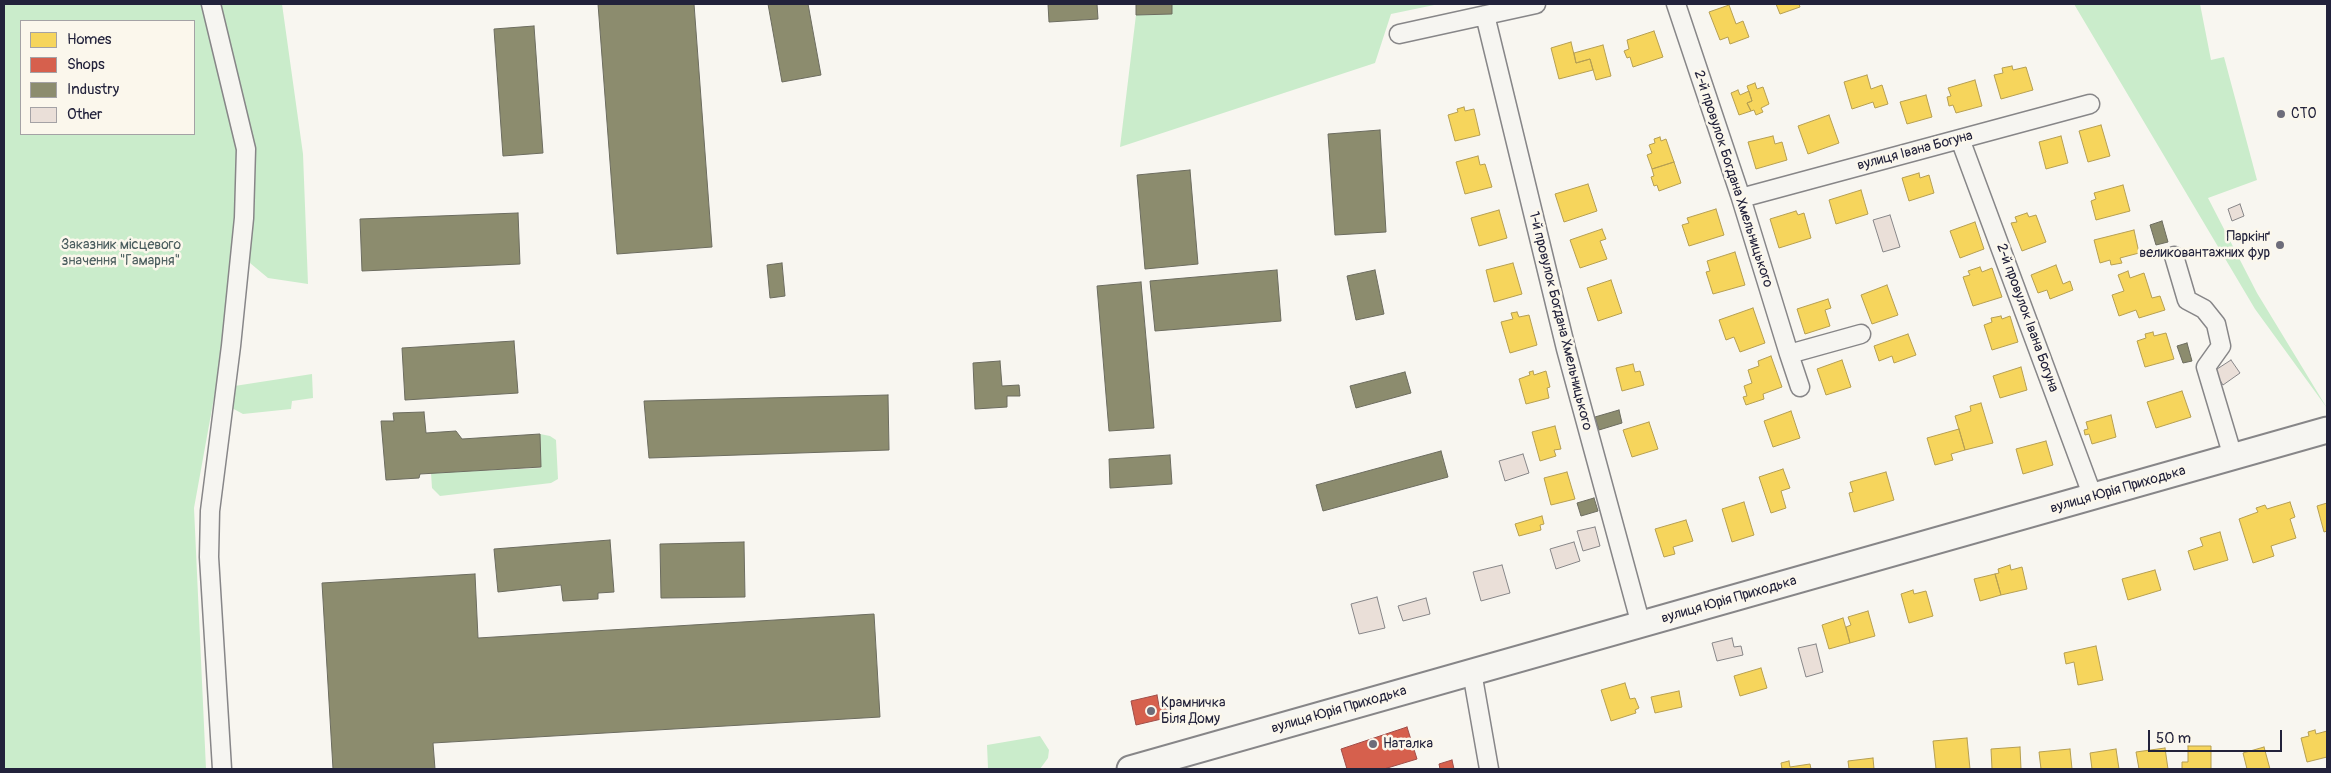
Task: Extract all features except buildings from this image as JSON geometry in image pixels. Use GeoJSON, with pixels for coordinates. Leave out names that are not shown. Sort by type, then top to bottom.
{"type":"FeatureCollection","features":[{"type":"Feature","properties":{"kind":"street"},"geometry":{"type":"LineString","coordinates":[[211,4],[246,149],[244,218],[231,346],[210,511],[209,557],[222,769]]}},
{"type":"Feature","properties":{"kind":"street"},"geometry":{"type":"LineString","coordinates":[[1399,34],[1536,4]]}},
{"type":"Feature","properties":{"kind":"street","name":"2-й провулок Богдана Хмельницького"},"geometry":{"type":"LineString","coordinates":[[1676,4],[1741,198],[1800,387]]}},
{"type":"Feature","properties":{"kind":"street","name":"1-й провулок Богдана Хмельницького"},"geometry":{"type":"LineString","coordinates":[[1485,15],[1566,349],[1641,625]]}},
{"type":"Feature","properties":{"kind":"street","name":"вулиця Івана Богуна"},"geometry":{"type":"LineString","coordinates":[[1741,198],[2090,104]]}},
{"type":"Feature","properties":{"kind":"street","name":"2-й провулок Івана Богуна"},"geometry":{"type":"LineString","coordinates":[[1960,139],[2093,497]]}},
{"type":"Feature","properties":{"kind":"street"},"geometry":{"type":"LineString","coordinates":[[2174,256],[2187,300],[2204,309],[2216,324],[2221,346],[2206,367],[2233,457]]}},
{"type":"Feature","properties":{"kind":"street"},"geometry":{"type":"LineString","coordinates":[[1789,354],[1861,334]]}},
{"type":"Feature","properties":{"kind":"street","name":"вулиця Юрія Приходька"},"geometry":{"type":"LineString","coordinates":[[1130,769],[2327,430]]}},
{"type":"Feature","properties":{"kind":"street"},"geometry":{"type":"LineString","coordinates":[[1472,672],[1489,769]]}},
{"type":"Feature","properties":{"kind":"green space","name":"Заказник місцевого значення \"Гамарня\""},"geometry":{"type":"Polygon","coordinates":[[[4,4],[282,4],[303,154],[308,284],[268,278],[250,263],[245,248],[239,260],[194,508],[206,769],[4,769],[4,4]]]}},
{"type":"Feature","properties":{"kind":"green space"},"geometry":{"type":"Polygon","coordinates":[[[1172,4],[1439,4],[1391,14],[1375,63],[1120,147],[1136,15],[1172,14],[1172,4]]]}},
{"type":"Feature","properties":{"kind":"green space"},"geometry":{"type":"Polygon","coordinates":[[[2074,4],[2200,4],[2211,60],[2224,57],[2257,180],[2208,198],[2257,293],[2327,408],[2255,309],[2074,4]]]}},
{"type":"Feature","properties":{"kind":"green space"},"geometry":{"type":"Polygon","coordinates":[[[312,374],[313,398],[292,401],[291,409],[243,414],[230,407],[228,387],[312,374]]]}},
{"type":"Feature","properties":{"kind":"green space"},"geometry":{"type":"Polygon","coordinates":[[[540,434],[550,436],[556,440],[558,479],[551,483],[440,496],[432,488],[431,473],[541,468],[540,434]]]}},
{"type":"Feature","properties":{"kind":"green space"},"geometry":{"type":"Polygon","coordinates":[[[1040,736],[1049,750],[1048,758],[1040,769],[986,769],[988,768],[987,745],[1040,736]]]}},
{"type":"Feature","properties":{"kind":"place","name":"СТО"},"geometry":{"type":"Point","coordinates":[2281,114]}},
{"type":"Feature","properties":{"kind":"place","name":"Паркінґ великовантажних фур"},"geometry":{"type":"Point","coordinates":[2280,245]}},
{"type":"Feature","properties":{"kind":"place","name":"Крамничка Біля Дому"},"geometry":{"type":"Point","coordinates":[1151,711]}},
{"type":"Feature","properties":{"kind":"place","name":"Наталка"},"geometry":{"type":"Point","coordinates":[1373,744]}}]}
